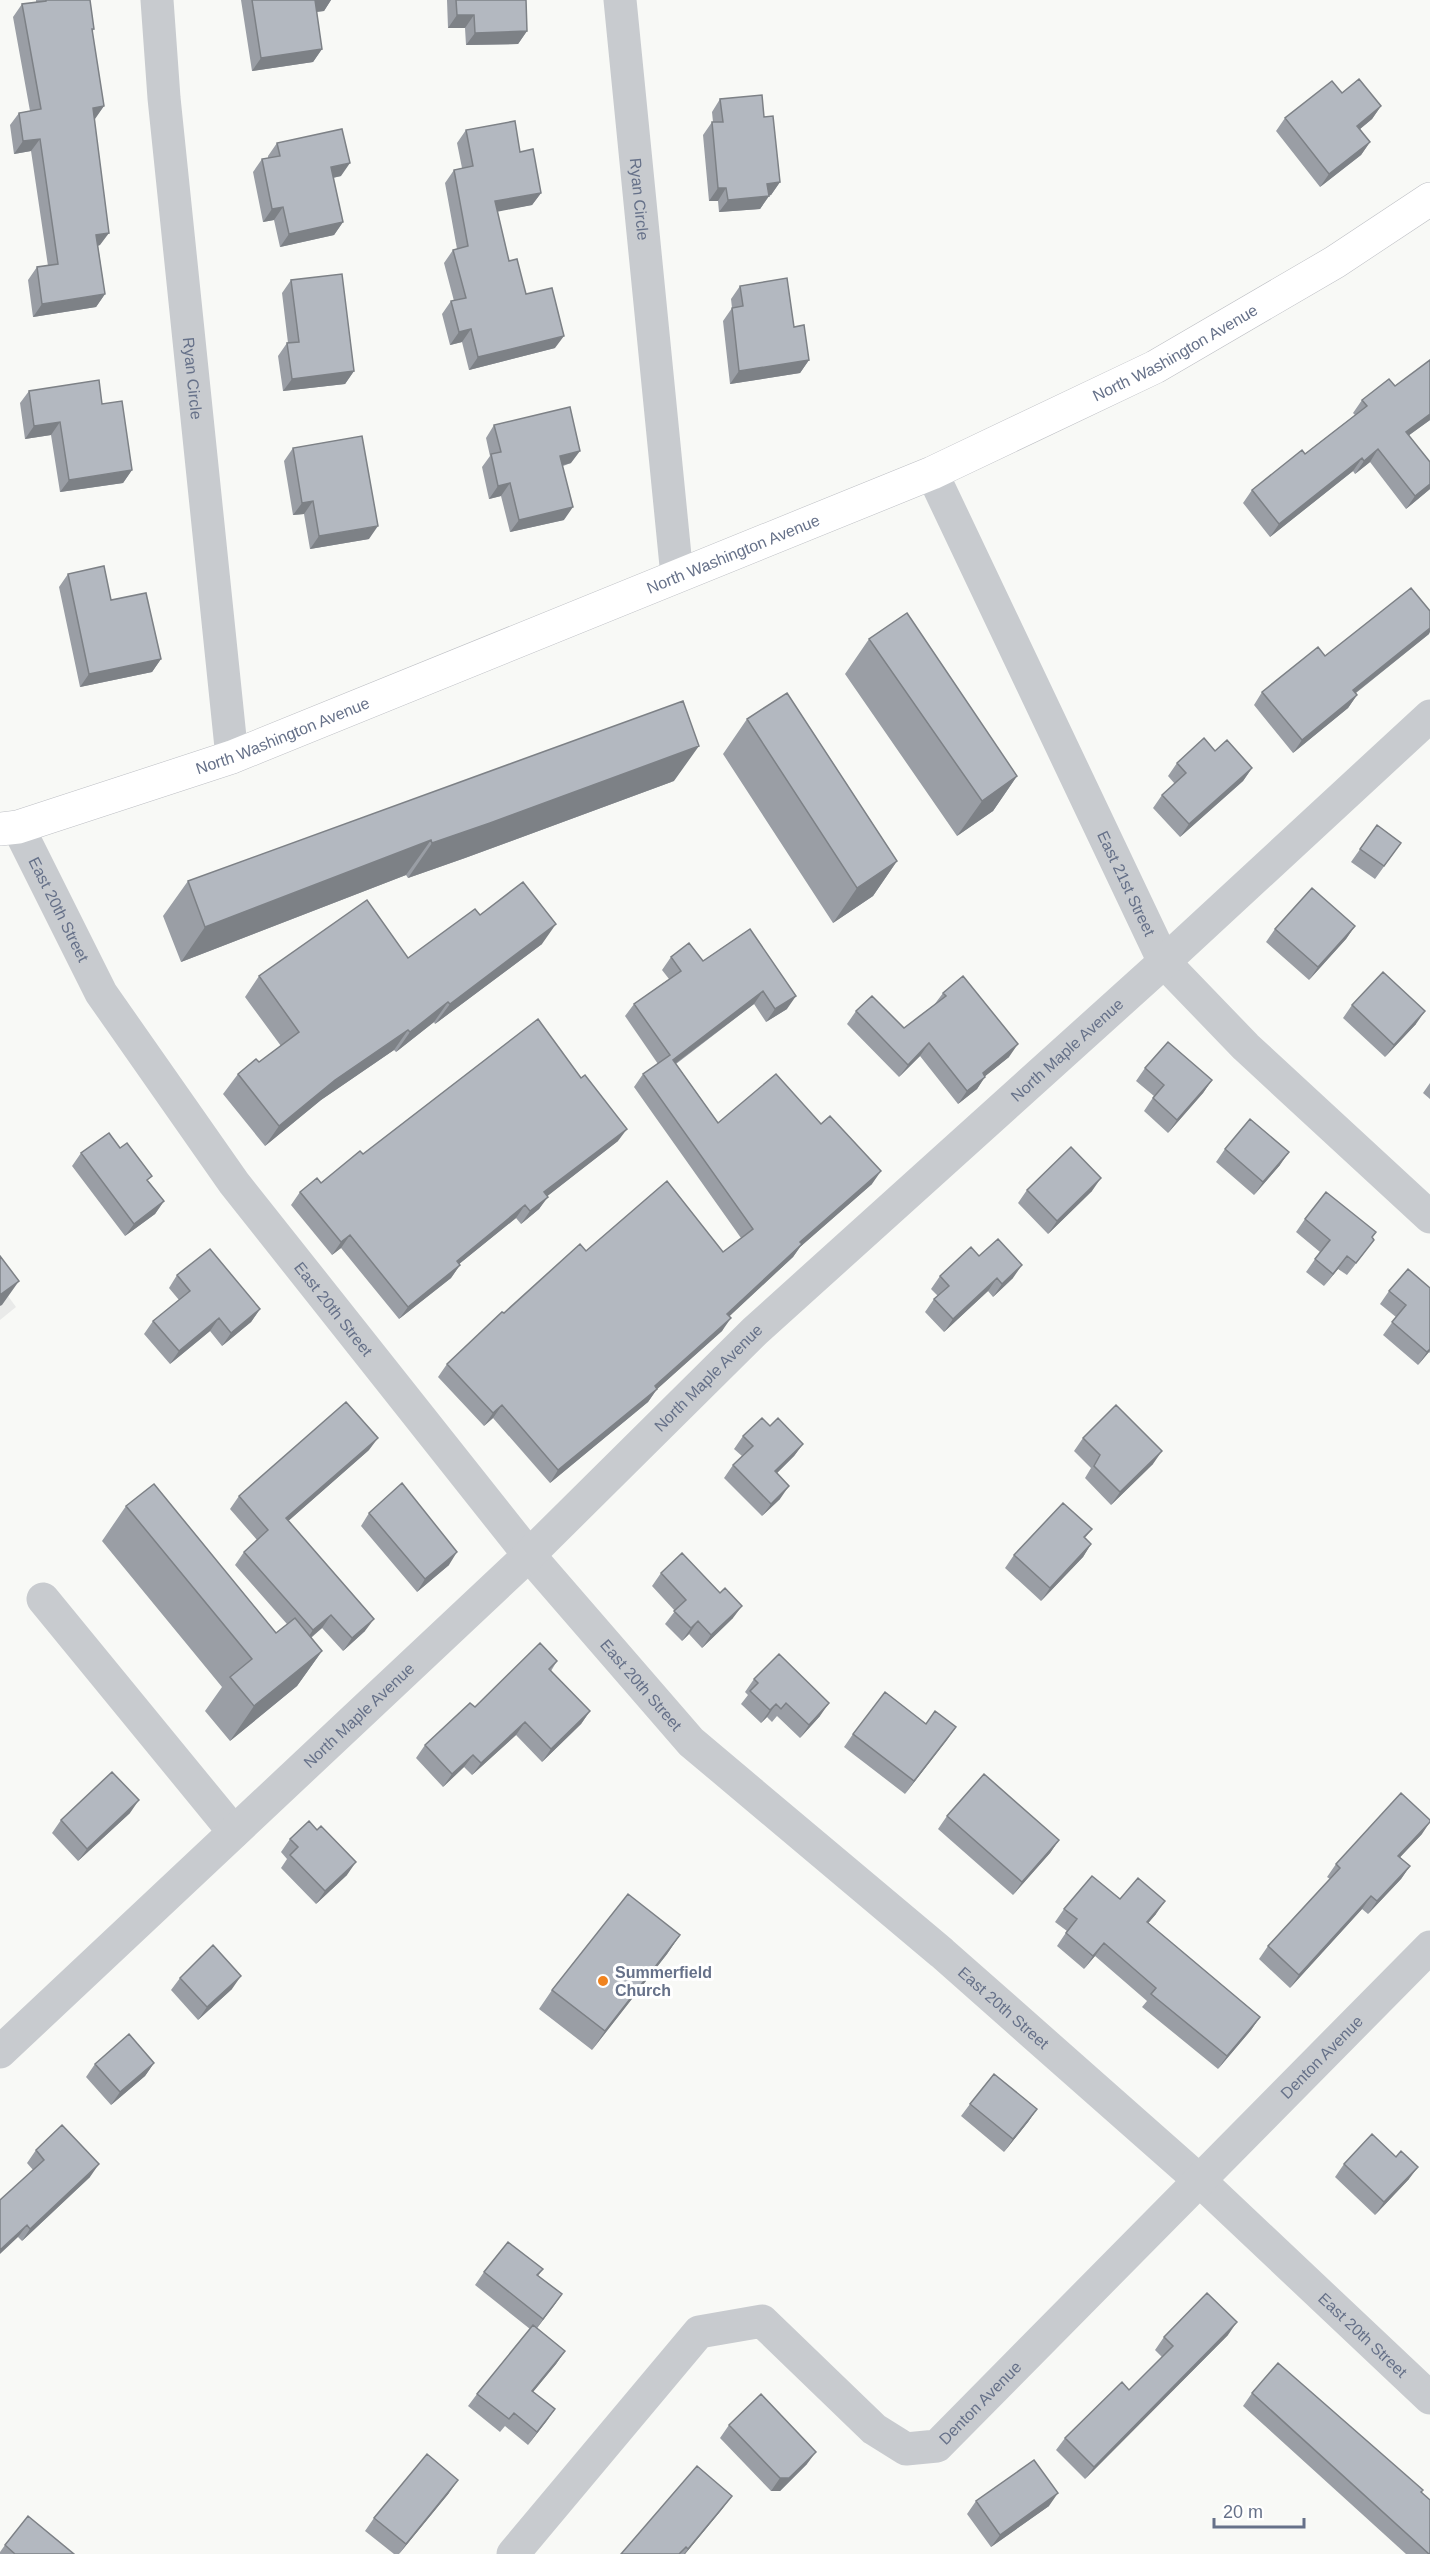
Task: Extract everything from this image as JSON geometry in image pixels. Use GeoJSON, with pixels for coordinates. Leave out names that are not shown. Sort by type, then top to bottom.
{"type":"FeatureCollection","features":[{"type":"Feature","properties":{"kind":"main road","name":"North Washington Avenue"},"geometry":{"type":"LineString","coordinates":[[9,828],[232,757],[932,473],[1155,367],[1335,262],[1430,199]]}},
{"type":"Feature","properties":{"kind":"street","name":"Ryan Circle"},"geometry":{"type":"LineString","coordinates":[[157,0],[164,98],[232,757]]}},
{"type":"Feature","properties":{"kind":"street","name":"Ryan Circle"},"geometry":{"type":"LineString","coordinates":[[620,0],[676,576]]}},
{"type":"Feature","properties":{"kind":"street","name":"East 21st Street"},"geometry":{"type":"LineString","coordinates":[[932,473],[1164,962],[1246,1047],[1430,1217]]}},
{"type":"Feature","properties":{"kind":"street","name":"North Maple Avenue"},"geometry":{"type":"LineString","coordinates":[[0,2052],[530,1555],[755,1331],[1164,962],[1430,716]]}},
{"type":"Feature","properties":{"kind":"street","name":"East 20th Street"},"geometry":{"type":"LineString","coordinates":[[9,828],[101,993],[234,1183],[530,1555],[690,1742],[942,1953],[1199,2180],[1430,2398]]}},
{"type":"Feature","properties":{"kind":"street"},"geometry":{"type":"LineString","coordinates":[[43,1599],[234,1832]]}},
{"type":"Feature","properties":{"kind":"street","name":"Denton Avenue"},"geometry":{"type":"LineString","coordinates":[[513,2554],[699,2332],[762,2320],[874,2429],[906,2449],[937,2446],[1430,1947]]}},
{"type":"Feature","properties":{"kind":"shaded area"},"geometry":{"type":"Polygon","coordinates":[[[0,1285],[16,1307],[0,1320],[0,1285]]]}},
{"type":"Feature","properties":{"kind":"building"},"geometry":{"type":"Polygon","coordinates":[[[46,0],[90,0],[94,29],[92,29],[104,106],[93,108],[109,233],[96,235],[105,294],[42,304],[37,267],[58,264],[40,139],[23,141],[19,113],[41,109],[22,4],[46,0]]]}},
{"type":"Feature","properties":{"kind":"building"},"geometry":{"type":"Polygon","coordinates":[[[252,0],[315,0],[322,49],[261,58],[252,0]]]}},
{"type":"Feature","properties":{"kind":"building"},"geometry":{"type":"Polygon","coordinates":[[[456,0],[526,0],[527,31],[475,33],[474,15],[457,15],[456,0]]]}},
{"type":"Feature","properties":{"kind":"building"},"geometry":{"type":"Polygon","coordinates":[[[1359,79],[1381,106],[1357,126],[1370,142],[1329,174],[1285,118],[1332,81],[1342,93],[1359,79]]]}},
{"type":"Feature","properties":{"kind":"building"},"geometry":{"type":"Polygon","coordinates":[[[762,95],[764,117],[773,116],[780,182],[767,184],[769,196],[728,200],[726,188],[718,188],[712,122],[723,122],[720,99],[762,95]]]}},
{"type":"Feature","properties":{"kind":"building"},"geometry":{"type":"Polygon","coordinates":[[[515,121],[520,152],[533,149],[541,193],[495,201],[509,261],[517,259],[526,294],[552,288],[564,336],[478,357],[471,329],[459,332],[451,301],[466,298],[453,250],[468,246],[454,170],[473,166],[466,130],[515,121]]]}},
{"type":"Feature","properties":{"kind":"building"},"geometry":{"type":"Polygon","coordinates":[[[342,129],[350,163],[331,167],[343,222],[289,234],[283,207],[272,209],[262,159],[280,156],[277,143],[342,129]]]}},
{"type":"Feature","properties":{"kind":"building"},"geometry":{"type":"Polygon","coordinates":[[[342,274],[354,371],[292,379],[287,343],[299,342],[291,280],[342,274]]]}},
{"type":"Feature","properties":{"kind":"building"},"geometry":{"type":"Polygon","coordinates":[[[787,278],[794,327],[804,325],[809,360],[739,371],[732,308],[743,306],[740,286],[787,278]]]}},
{"type":"Feature","properties":{"kind":"building"},"geometry":{"type":"Polygon","coordinates":[[[1430,360],[1430,414],[1406,432],[1430,462],[1430,484],[1415,496],[1378,449],[1364,461],[1362,458],[1279,524],[1252,490],[1302,450],[1305,454],[1367,406],[1362,400],[1389,379],[1395,386],[1430,360]]]}},
{"type":"Feature","properties":{"kind":"building"},"geometry":{"type":"Polygon","coordinates":[[[99,380],[102,404],[122,401],[132,470],[69,480],[60,422],[34,426],[29,391],[99,380]]]}},
{"type":"Feature","properties":{"kind":"building"},"geometry":{"type":"Polygon","coordinates":[[[570,407],[580,451],[560,456],[573,507],[519,520],[510,483],[498,486],[491,454],[501,452],[494,425],[570,407]]]}},
{"type":"Feature","properties":{"kind":"building"},"geometry":{"type":"Polygon","coordinates":[[[362,436],[378,526],[319,536],[313,501],[302,503],[293,448],[362,436]]]}},
{"type":"Feature","properties":{"kind":"building"},"geometry":{"type":"Polygon","coordinates":[[[104,566],[111,600],[146,593],[161,659],[89,674],[68,574],[104,566]]]}},
{"type":"Feature","properties":{"kind":"building"},"geometry":{"type":"Polygon","coordinates":[[[1411,588],[1430,611],[1430,628],[1353,690],[1357,695],[1302,740],[1262,692],[1318,647],[1325,656],[1411,588]]]}},
{"type":"Feature","properties":{"kind":"building"},"geometry":{"type":"Polygon","coordinates":[[[907,613],[1017,776],[982,801],[869,639],[907,613]]]}},
{"type":"Feature","properties":{"kind":"building"},"geometry":{"type":"Polygon","coordinates":[[[787,693],[897,861],[857,888],[747,719],[787,693]]]}},
{"type":"Feature","properties":{"kind":"building"},"geometry":{"type":"Polygon","coordinates":[[[683,701],[699,746],[490,823],[432,843],[431,840],[205,927],[188,881],[683,701]]]}},
{"type":"Feature","properties":{"kind":"building"},"geometry":{"type":"Polygon","coordinates":[[[1204,738],[1215,751],[1227,740],[1252,768],[1189,824],[1162,795],[1186,773],[1177,763],[1204,738]]]}},
{"type":"Feature","properties":{"kind":"building"},"geometry":{"type":"Polygon","coordinates":[[[1377,825],[1401,843],[1384,866],[1360,849],[1377,825]]]}},
{"type":"Feature","properties":{"kind":"building"},"geometry":{"type":"Polygon","coordinates":[[[523,882],[556,924],[450,1004],[448,1002],[410,1032],[408,1030],[335,1080],[279,1126],[238,1074],[256,1059],[259,1062],[299,1032],[259,976],[367,900],[408,958],[475,909],[480,915],[523,882]]]}},
{"type":"Feature","properties":{"kind":"building"},"geometry":{"type":"Polygon","coordinates":[[[1312,888],[1355,926],[1318,967],[1275,929],[1312,888]]]}},
{"type":"Feature","properties":{"kind":"building"},"geometry":{"type":"Polygon","coordinates":[[[750,929],[796,996],[775,1009],[763,991],[673,1060],[718,1123],[776,1074],[821,1124],[830,1116],[881,1171],[800,1242],[802,1244],[727,1314],[731,1318],[655,1386],[657,1389],[558,1470],[502,1405],[493,1413],[447,1364],[580,1244],[586,1251],[667,1181],[723,1252],[753,1229],[643,1074],[670,1055],[634,1004],[681,971],[671,957],[689,943],[703,961],[750,929]]]}},
{"type":"Feature","properties":{"kind":"building"},"geometry":{"type":"Polygon","coordinates":[[[1383,972],[1425,1011],[1394,1045],[1352,1005],[1383,972]]]}},
{"type":"Feature","properties":{"kind":"building"},"geometry":{"type":"Polygon","coordinates":[[[963,976],[1018,1044],[983,1073],[985,1077],[967,1091],[929,1043],[908,1065],[856,1011],[872,996],[904,1028],[946,996],[943,993],[963,976]]]}},
{"type":"Feature","properties":{"kind":"building"},"geometry":{"type":"Polygon","coordinates":[[[538,1019],[581,1078],[585,1075],[627,1129],[544,1192],[548,1197],[530,1211],[525,1205],[457,1261],[460,1265],[408,1307],[350,1235],[341,1242],[300,1192],[317,1178],[321,1183],[360,1151],[363,1154],[538,1019]]]}},
{"type":"Feature","properties":{"kind":"building"},"geometry":{"type":"Polygon","coordinates":[[[1168,1042],[1212,1080],[1177,1120],[1153,1098],[1164,1085],[1145,1068],[1168,1042]]]}},
{"type":"Feature","properties":{"kind":"building"},"geometry":{"type":"Polygon","coordinates":[[[1250,1119],[1289,1152],[1263,1182],[1225,1149],[1250,1119]]]}},
{"type":"Feature","properties":{"kind":"building"},"geometry":{"type":"Polygon","coordinates":[[[109,1133],[120,1148],[127,1143],[152,1176],[147,1180],[164,1201],[134,1224],[81,1153],[109,1133]]]}},
{"type":"Feature","properties":{"kind":"building"},"geometry":{"type":"Polygon","coordinates":[[[1071,1147],[1101,1178],[1057,1221],[1027,1190],[1071,1147]]]}},
{"type":"Feature","properties":{"kind":"building"},"geometry":{"type":"Polygon","coordinates":[[[1326,1192],[1376,1232],[1372,1237],[1374,1240],[1356,1263],[1347,1256],[1333,1274],[1315,1259],[1330,1240],[1305,1219],[1326,1192]]]}},
{"type":"Feature","properties":{"kind":"building"},"geometry":{"type":"Polygon","coordinates":[[[998,1239],[1022,1265],[1002,1284],[997,1278],[953,1319],[934,1299],[949,1286],[940,1276],[971,1247],[979,1256],[998,1239]]]}},
{"type":"Feature","properties":{"kind":"building"},"geometry":{"type":"Polygon","coordinates":[[[210,1249],[260,1309],[231,1333],[219,1318],[179,1351],[153,1321],[190,1291],[177,1275],[210,1249]]]}},
{"type":"Feature","properties":{"kind":"building"},"geometry":{"type":"Polygon","coordinates":[[[0,1256],[19,1281],[0,1295],[0,1256]]]}},
{"type":"Feature","properties":{"kind":"building"},"geometry":{"type":"Polygon","coordinates":[[[1408,1269],[1430,1288],[1430,1349],[1427,1352],[1392,1322],[1406,1305],[1389,1291],[1408,1269]]]}},
{"type":"Feature","properties":{"kind":"building"},"geometry":{"type":"Polygon","coordinates":[[[346,1402],[378,1438],[286,1518],[374,1619],[352,1638],[331,1615],[313,1630],[244,1552],[268,1530],[239,1496],[346,1402]]]}},
{"type":"Feature","properties":{"kind":"building"},"geometry":{"type":"Polygon","coordinates":[[[1116,1405],[1162,1451],[1120,1492],[1094,1466],[1100,1455],[1083,1438],[1116,1405]]]}},
{"type":"Feature","properties":{"kind":"building"},"geometry":{"type":"Polygon","coordinates":[[[762,1418],[770,1426],[778,1418],[803,1444],[775,1471],[789,1486],[771,1504],[733,1465],[753,1446],[743,1436],[762,1418]]]}},
{"type":"Feature","properties":{"kind":"building"},"geometry":{"type":"Polygon","coordinates":[[[402,1483],[457,1552],[425,1579],[369,1513],[402,1483]]]}},
{"type":"Feature","properties":{"kind":"building"},"geometry":{"type":"Polygon","coordinates":[[[154,1484],[276,1633],[295,1618],[322,1651],[254,1706],[230,1677],[252,1659],[126,1506],[154,1484]]]}},
{"type":"Feature","properties":{"kind":"building"},"geometry":{"type":"Polygon","coordinates":[[[1063,1503],[1092,1529],[1084,1537],[1091,1544],[1050,1588],[1014,1555],[1063,1503]]]}},
{"type":"Feature","properties":{"kind":"building"},"geometry":{"type":"Polygon","coordinates":[[[682,1553],[720,1593],[725,1588],[742,1606],[711,1635],[698,1621],[691,1628],[674,1611],[686,1600],[661,1573],[682,1553]]]}},
{"type":"Feature","properties":{"kind":"building"},"geometry":{"type":"Polygon","coordinates":[[[540,1643],[557,1661],[549,1669],[590,1711],[551,1749],[525,1722],[481,1763],[473,1755],[452,1774],[425,1745],[470,1703],[475,1707],[540,1643]]]}},
{"type":"Feature","properties":{"kind":"building"},"geometry":{"type":"Polygon","coordinates":[[[779,1654],[829,1703],[809,1725],[786,1703],[781,1709],[776,1704],[770,1710],[750,1691],[758,1683],[754,1679],[779,1654]]]}},
{"type":"Feature","properties":{"kind":"building"},"geometry":{"type":"Polygon","coordinates":[[[885,1692],[926,1724],[935,1711],[956,1727],[914,1781],[853,1734],[885,1692]]]}},
{"type":"Feature","properties":{"kind":"building"},"geometry":{"type":"Polygon","coordinates":[[[112,1772],[139,1800],[87,1849],[61,1820],[112,1772]]]}},
{"type":"Feature","properties":{"kind":"building"},"geometry":{"type":"Polygon","coordinates":[[[984,1774],[1059,1840],[1022,1882],[947,1816],[984,1774]]]}},
{"type":"Feature","properties":{"kind":"building"},"geometry":{"type":"Polygon","coordinates":[[[1401,1793],[1430,1820],[1398,1856],[1410,1866],[1377,1901],[1371,1896],[1299,1975],[1268,1946],[1340,1868],[1336,1864],[1401,1793]]]}},
{"type":"Feature","properties":{"kind":"building"},"geometry":{"type":"Polygon","coordinates":[[[309,1821],[317,1830],[321,1826],[356,1862],[325,1891],[290,1855],[298,1847],[290,1839],[309,1821]]]}},
{"type":"Feature","properties":{"kind":"building"},"geometry":{"type":"Polygon","coordinates":[[[1092,1876],[1120,1899],[1138,1878],[1165,1901],[1147,1922],[1260,2017],[1227,2056],[1151,1994],[1156,1988],[1104,1943],[1093,1956],[1066,1933],[1077,1919],[1064,1909],[1092,1876]]]}},
{"type":"Feature","properties":{"kind":"building","name":"Summerfield Church"},"geometry":{"type":"Polygon","coordinates":[[[628,1894],[680,1935],[605,2031],[552,1990],[628,1894]]]}},
{"type":"Feature","properties":{"kind":"building"},"geometry":{"type":"Polygon","coordinates":[[[213,1945],[241,1976],[207,2007],[180,1978],[213,1945]]]}},
{"type":"Feature","properties":{"kind":"building"},"geometry":{"type":"Polygon","coordinates":[[[129,2034],[154,2063],[120,2092],[95,2064],[129,2034]]]}},
{"type":"Feature","properties":{"kind":"building"},"geometry":{"type":"Polygon","coordinates":[[[994,2074],[1037,2109],[1013,2139],[970,2104],[994,2074]]]}},
{"type":"Feature","properties":{"kind":"building"},"geometry":{"type":"Polygon","coordinates":[[[62,2125],[99,2164],[30,2229],[27,2225],[0,2250],[0,2200],[44,2160],[36,2150],[62,2125]]]}},
{"type":"Feature","properties":{"kind":"building"},"geometry":{"type":"Polygon","coordinates":[[[1372,2134],[1396,2157],[1401,2151],[1418,2167],[1384,2202],[1344,2164],[1372,2134]]]}},
{"type":"Feature","properties":{"kind":"building"},"geometry":{"type":"Polygon","coordinates":[[[508,2242],[543,2269],[537,2275],[562,2294],[543,2319],[484,2272],[508,2242]]]}},
{"type":"Feature","properties":{"kind":"building"},"geometry":{"type":"Polygon","coordinates":[[[1207,2293],[1237,2322],[1094,2467],[1065,2438],[1122,2382],[1129,2390],[1173,2346],[1164,2337],[1207,2293]]]}},
{"type":"Feature","properties":{"kind":"building"},"geometry":{"type":"Polygon","coordinates":[[[533,2325],[565,2351],[532,2391],[555,2409],[537,2432],[514,2413],[509,2419],[477,2394],[533,2325]]]}},
{"type":"Feature","properties":{"kind":"building"},"geometry":{"type":"Polygon","coordinates":[[[1278,2363],[1423,2490],[1421,2492],[1430,2500],[1430,2554],[1252,2393],[1278,2363]]]}},
{"type":"Feature","properties":{"kind":"building"},"geometry":{"type":"Polygon","coordinates":[[[761,2394],[816,2452],[789,2478],[780,2478],[729,2425],[761,2394]]]}},
{"type":"Feature","properties":{"kind":"building"},"geometry":{"type":"Polygon","coordinates":[[[427,2454],[458,2480],[406,2544],[374,2518],[427,2454]]]}},
{"type":"Feature","properties":{"kind":"building"},"geometry":{"type":"Polygon","coordinates":[[[1034,2460],[1058,2493],[1000,2535],[976,2501],[1034,2460]]]}},
{"type":"Feature","properties":{"kind":"building"},"geometry":{"type":"Polygon","coordinates":[[[697,2466],[732,2496],[688,2549],[686,2547],[679,2554],[621,2554],[697,2466]]]}},
{"type":"Feature","properties":{"kind":"building"},"geometry":{"type":"Polygon","coordinates":[[[28,2516],[74,2554],[15,2554],[5,2545],[28,2516]]]}},
{"type":"Feature","properties":{"kind":"place","name":"Summerfield Church"},"geometry":{"type":"Point","coordinates":[603,1981]}}]}
